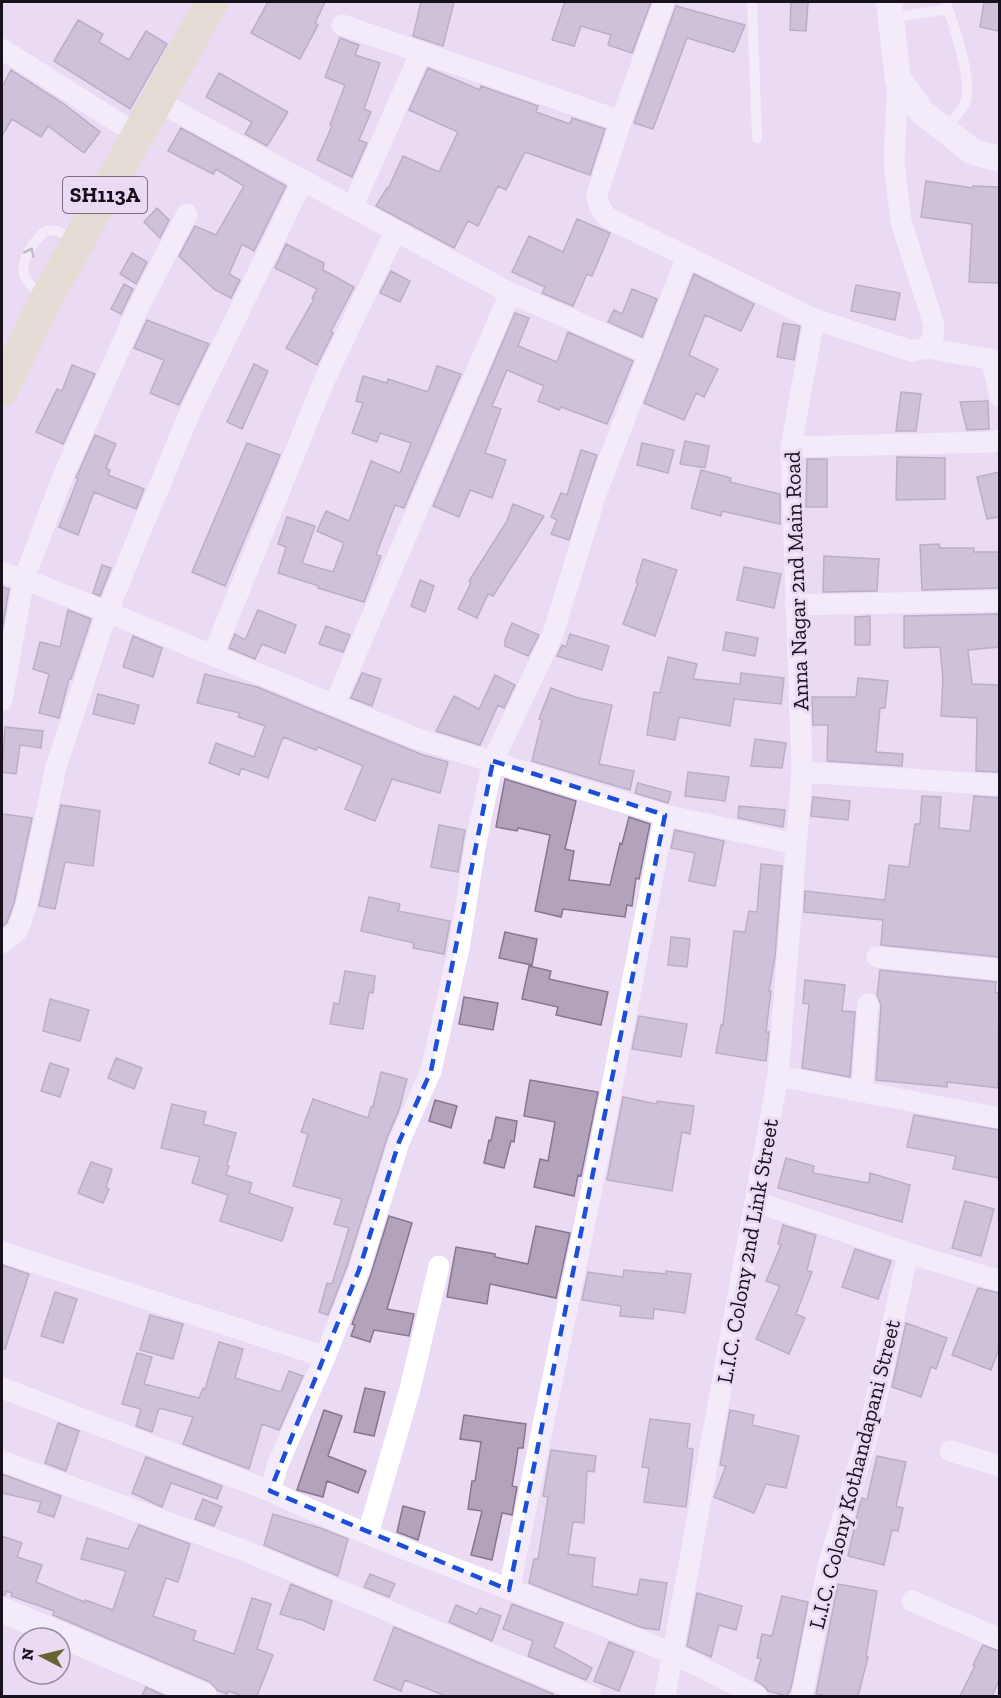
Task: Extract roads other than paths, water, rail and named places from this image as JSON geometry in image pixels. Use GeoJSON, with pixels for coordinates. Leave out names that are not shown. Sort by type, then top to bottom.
{"type":"FeatureCollection","features":[{"type":"Feature","properties":{"kind":"main road","name":"SH113A"},"geometry":{"type":"LineString","coordinates":[[2,390],[45,302],[212,2]]}},
{"type":"Feature","properties":{"kind":"street"},"geometry":{"type":"LineString","coordinates":[[664,2],[621,120],[597,195],[597,205],[608,218],[814,319],[912,351],[927,348],[995,360],[999,397]]}},
{"type":"Feature","properties":{"kind":"street"},"geometry":{"type":"LineString","coordinates":[[890,10],[898,79],[894,162],[901,222],[934,325],[933,337],[927,348]]}},
{"type":"Feature","properties":{"kind":"street"},"geometry":{"type":"LineString","coordinates":[[342,25],[621,120]]}},
{"type":"Feature","properties":{"kind":"street"},"geometry":{"type":"LineString","coordinates":[[2,49],[138,135]]}},
{"type":"Feature","properties":{"kind":"street"},"geometry":{"type":"LineString","coordinates":[[353,206],[421,52]]}},
{"type":"Feature","properties":{"kind":"street"},"geometry":{"type":"LineString","coordinates":[[898,79],[922,112],[973,152],[999,159]]}},
{"type":"Feature","properties":{"kind":"street"},"geometry":{"type":"LineString","coordinates":[[157,101],[510,293],[650,354]]}},
{"type":"Feature","properties":{"kind":"street"},"geometry":{"type":"LineString","coordinates":[[2,943],[18,930],[26,906],[56,767],[107,612],[191,411],[303,180]]}},
{"type":"Feature","properties":{"kind":"street"},"geometry":{"type":"LineString","coordinates":[[2,700],[24,579],[64,474],[136,310],[187,214]]}},
{"type":"Feature","properties":{"kind":"street"},"geometry":{"type":"LineString","coordinates":[[213,656],[324,381],[395,232]]}},
{"type":"Feature","properties":{"kind":"street"},"geometry":{"type":"LineString","coordinates":[[270,1491],[278,1464],[326,1357],[359,1270],[399,1142],[430,1071],[459,948],[475,847],[493,761],[553,634],[596,494],[687,256]]}},
{"type":"Feature","properties":{"kind":"street"},"geometry":{"type":"LineString","coordinates":[[334,705],[510,293]]}},
{"type":"Feature","properties":{"kind":"street","name":"Anna Nagar 2nd Main Road"},"geometry":{"type":"LineString","coordinates":[[796,844],[802,771],[791,447],[814,319]]}},
{"type":"Feature","properties":{"kind":"street"},"geometry":{"type":"LineString","coordinates":[[791,447],[999,440]]}},
{"type":"Feature","properties":{"kind":"street"},"geometry":{"type":"LineString","coordinates":[[2,573],[24,579],[107,612],[418,739],[665,815],[796,844]]}},
{"type":"Feature","properties":{"kind":"street"},"geometry":{"type":"LineString","coordinates":[[795,605],[999,601]]}},
{"type":"Feature","properties":{"kind":"street"},"geometry":{"type":"LineString","coordinates":[[802,771],[999,785]]}},
{"type":"Feature","properties":{"kind":"street"},"geometry":{"type":"LineString","coordinates":[[508,1590],[594,1176],[665,815]]}},
{"type":"Feature","properties":{"kind":"street","name":"L.I.C. Colony 2nd Link Street"},"geometry":{"type":"LineString","coordinates":[[665,1696],[778,1076],[796,844]]}},
{"type":"Feature","properties":{"kind":"street"},"geometry":{"type":"LineString","coordinates":[[877,957],[999,970]]}},
{"type":"Feature","properties":{"kind":"street"},"geometry":{"type":"LineString","coordinates":[[862,1092],[868,1004]]}},
{"type":"Feature","properties":{"kind":"street"},"geometry":{"type":"LineString","coordinates":[[778,1076],[999,1119]]}},
{"type":"Feature","properties":{"kind":"street"},"geometry":{"type":"LineString","coordinates":[[756,1202],[999,1281]]}},
{"type":"Feature","properties":{"kind":"street"},"geometry":{"type":"LineString","coordinates":[[2,1252],[326,1357]]}},
{"type":"Feature","properties":{"kind":"street","name":"L.I.C. Colony Kothandapani Street"},"geometry":{"type":"LineString","coordinates":[[802,1696],[828,1566],[870,1427],[908,1253]]}},
{"type":"Feature","properties":{"kind":"street"},"geometry":{"type":"LineString","coordinates":[[368,1534],[410,1389],[439,1266]]}},
{"type":"Feature","properties":{"kind":"street"},"geometry":{"type":"LineString","coordinates":[[2,1388],[270,1491],[368,1534],[673,1654],[757,1696]]}},
{"type":"Feature","properties":{"kind":"street"},"geometry":{"type":"LineString","coordinates":[[950,1451],[999,1466]]}},
{"type":"Feature","properties":{"kind":"street"},"geometry":{"type":"LineString","coordinates":[[2,1461],[248,1552],[591,1696]]}},
{"type":"Feature","properties":{"kind":"street"},"geometry":{"type":"LineString","coordinates":[[912,1601],[999,1639]]}},
{"type":"Feature","properties":{"kind":"street"},"geometry":{"type":"LineString","coordinates":[[2,1610],[204,1696]]}},
{"type":"Feature","properties":{"kind":"lane"},"geometry":{"type":"LineString","coordinates":[[752,2],[757,138]]}},
{"type":"Feature","properties":{"kind":"lane"},"geometry":{"type":"LineString","coordinates":[[890,10],[947,5],[964,67],[967,93],[965,103],[945,130]]}}]}
